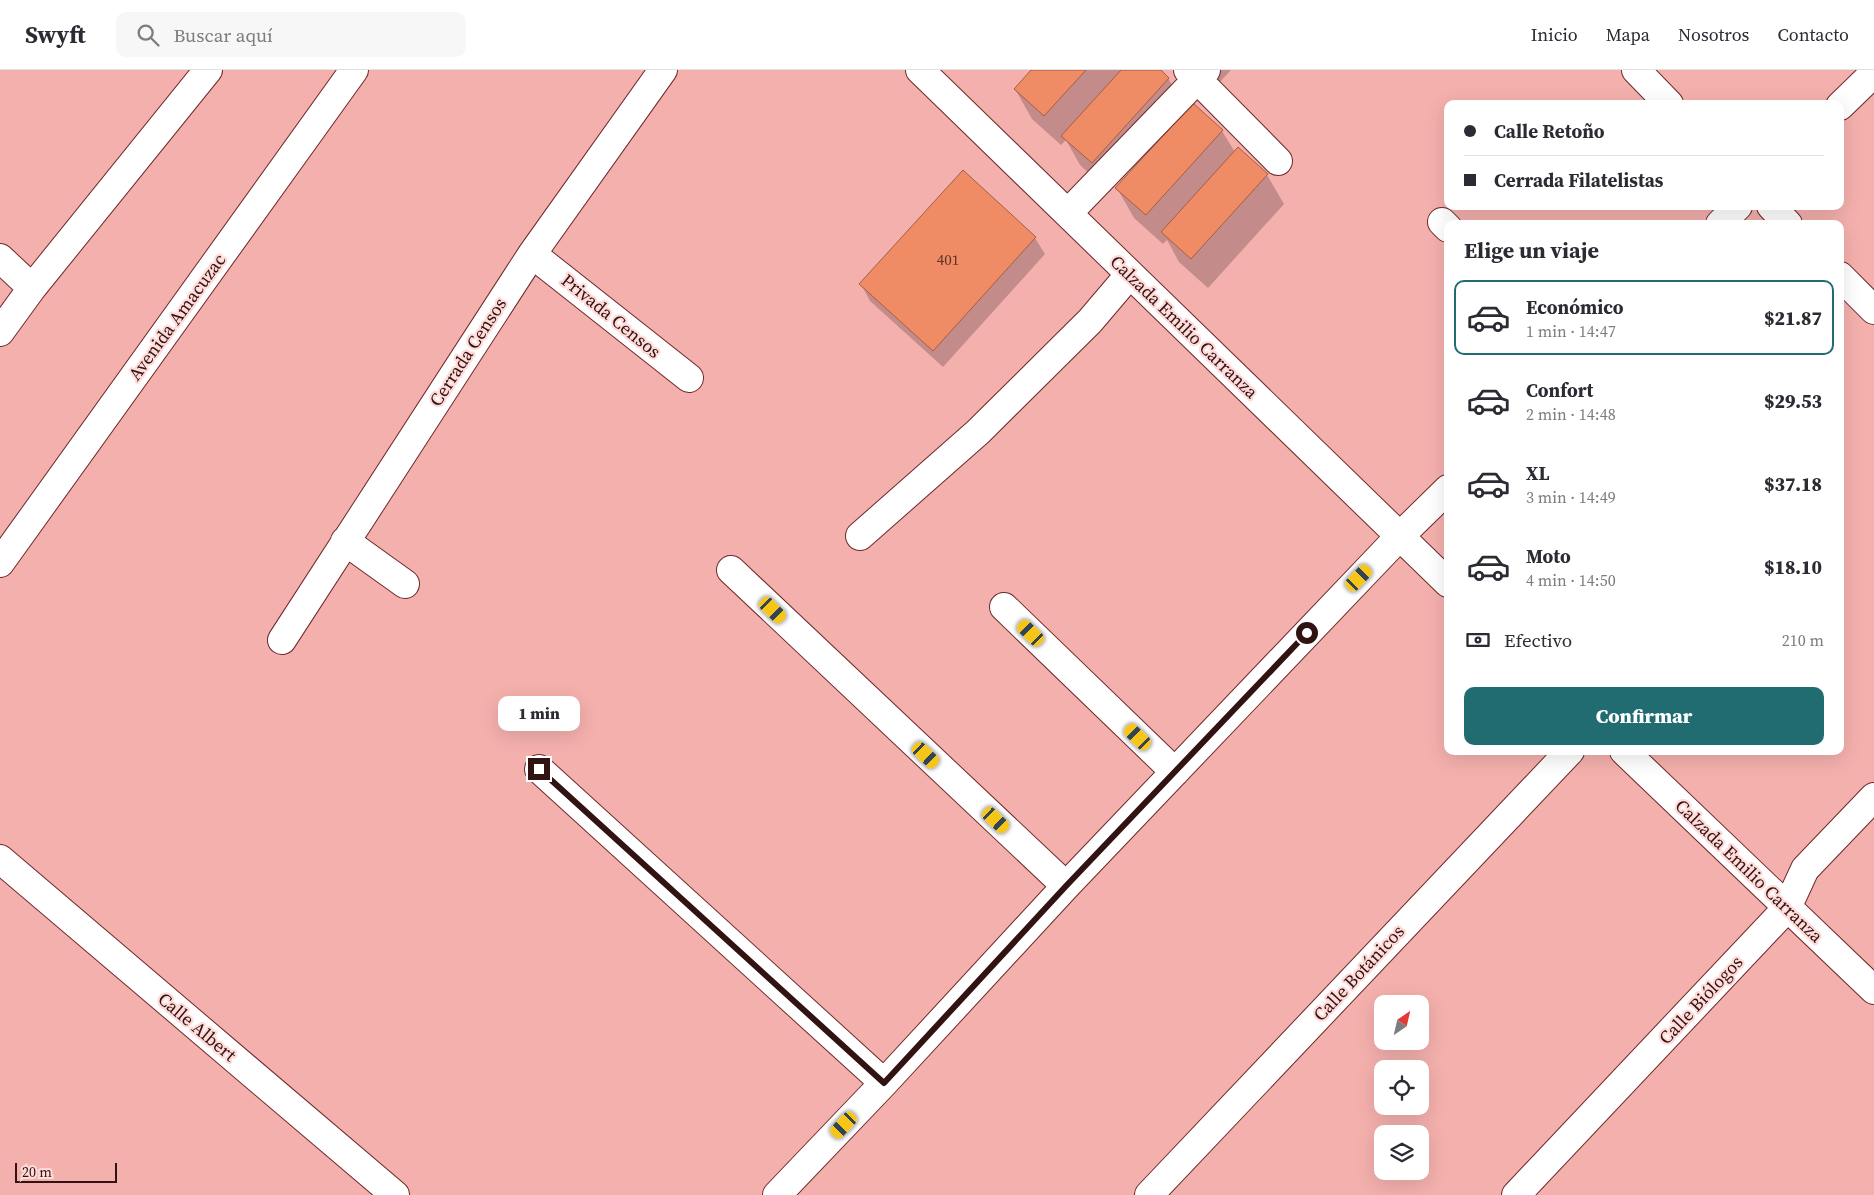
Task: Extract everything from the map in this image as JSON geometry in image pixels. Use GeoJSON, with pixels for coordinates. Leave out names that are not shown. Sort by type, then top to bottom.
{"type":"FeatureCollection","features":[{"type":"Feature","properties":{"kind":"street"},"geometry":{"type":"LineString","coordinates":[[0,332],[32,288],[208,70]]}},
{"type":"Feature","properties":{"kind":"street","name":"Avenida Amacuzac"},"geometry":{"type":"LineString","coordinates":[[0,563],[354,70]]}},
{"type":"Feature","properties":{"kind":"street","name":"Cerrada Censos"},"geometry":{"type":"LineString","coordinates":[[282,640],[532,254],[663,70]]}},
{"type":"Feature","properties":{"kind":"street","name":"Calzada Emilio Carranza"},"geometry":{"type":"LineString","coordinates":[[920,70],[1444,579]]}},
{"type":"Feature","properties":{"kind":"street"},"geometry":{"type":"LineString","coordinates":[[1636,70],[1666,100]]}},
{"type":"Feature","properties":{"kind":"street"},"geometry":{"type":"LineString","coordinates":[[1068,213],[1197,73],[1278,161]]}},
{"type":"Feature","properties":{"kind":"street"},"geometry":{"type":"LineString","coordinates":[[1844,102],[1874,73]]}},
{"type":"Feature","properties":{"kind":"street"},"geometry":{"type":"LineString","coordinates":[[1724,220],[1734,210]]}},
{"type":"Feature","properties":{"kind":"street"},"geometry":{"type":"LineString","coordinates":[[1775,210],[1784,220]]}},
{"type":"Feature","properties":{"kind":"street","name":"Privada Censos"},"geometry":{"type":"LineString","coordinates":[[532,254],[689,378]]}},
{"type":"Feature","properties":{"kind":"street"},"geometry":{"type":"LineString","coordinates":[[0,258],[32,288]]}},
{"type":"Feature","properties":{"kind":"street"},"geometry":{"type":"LineString","coordinates":[[860,536],[978,432],[1090,321],[1130,274]]}},
{"type":"Feature","properties":{"kind":"street"},"geometry":{"type":"LineString","coordinates":[[1844,280],[1874,310]]}},
{"type":"Feature","properties":{"kind":"street"},"geometry":{"type":"LineString","coordinates":[[777,1195],[884,1083],[1066,886],[1399,536],[1444,493]]}},
{"type":"Feature","properties":{"kind":"street"},"geometry":{"type":"LineString","coordinates":[[345,541],[405,584]]}},
{"type":"Feature","properties":{"kind":"street"},"geometry":{"type":"LineString","coordinates":[[731,570],[1066,886]]}},
{"type":"Feature","properties":{"kind":"street"},"geometry":{"type":"LineString","coordinates":[[1004,607],[1175,772]]}},
{"type":"Feature","properties":{"kind":"street","name":"Calle Botánicos"},"geometry":{"type":"LineString","coordinates":[[1149,1195],[1566,755]]}},
{"type":"Feature","properties":{"kind":"street","name":"Calzada Emilio Carranza"},"geometry":{"type":"LineString","coordinates":[[1628,755],[1874,990]]}},
{"type":"Feature","properties":{"kind":"street"},"geometry":{"type":"LineString","coordinates":[[539,769],[884,1083]]}},
{"type":"Feature","properties":{"kind":"street","name":"Calle Biólogos"},"geometry":{"type":"LineString","coordinates":[[1516,1195],[1787,908],[1805,869],[1874,797]]}},
{"type":"Feature","properties":{"kind":"street","name":"Calle Albert"},"geometry":{"type":"LineString","coordinates":[[0,859],[394,1195]]}},
{"type":"Feature","properties":{"kind":"building"},"geometry":{"type":"Polygon","coordinates":[[[1031,70],[1086,70],[1044,116],[1014,89],[1031,70]]]}},
{"type":"Feature","properties":{"kind":"building"},"geometry":{"type":"Polygon","coordinates":[[[1121,70],[1161,70],[1169,78],[1092,163],[1061,136],[1121,70]]]}},
{"type":"Feature","properties":{"kind":"building"},"geometry":{"type":"Polygon","coordinates":[[[1193,103],[1223,130],[1146,215],[1115,188],[1193,103]]]}},
{"type":"Feature","properties":{"kind":"building"},"geometry":{"type":"Polygon","coordinates":[[[1238,147],[1268,174],[1191,259],[1161,232],[1238,147]]]}},
{"type":"Feature","properties":{"kind":"building"},"geometry":{"type":"Polygon","coordinates":[[[963,170],[1036,237],[933,351],[859,284],[963,170]]]}},
{"type":"Feature","properties":{"kind":"route"},"geometry":{"type":"LineString","coordinates":[[539,769],[884,1083],[1066,886],[1307,633]]}}]}
